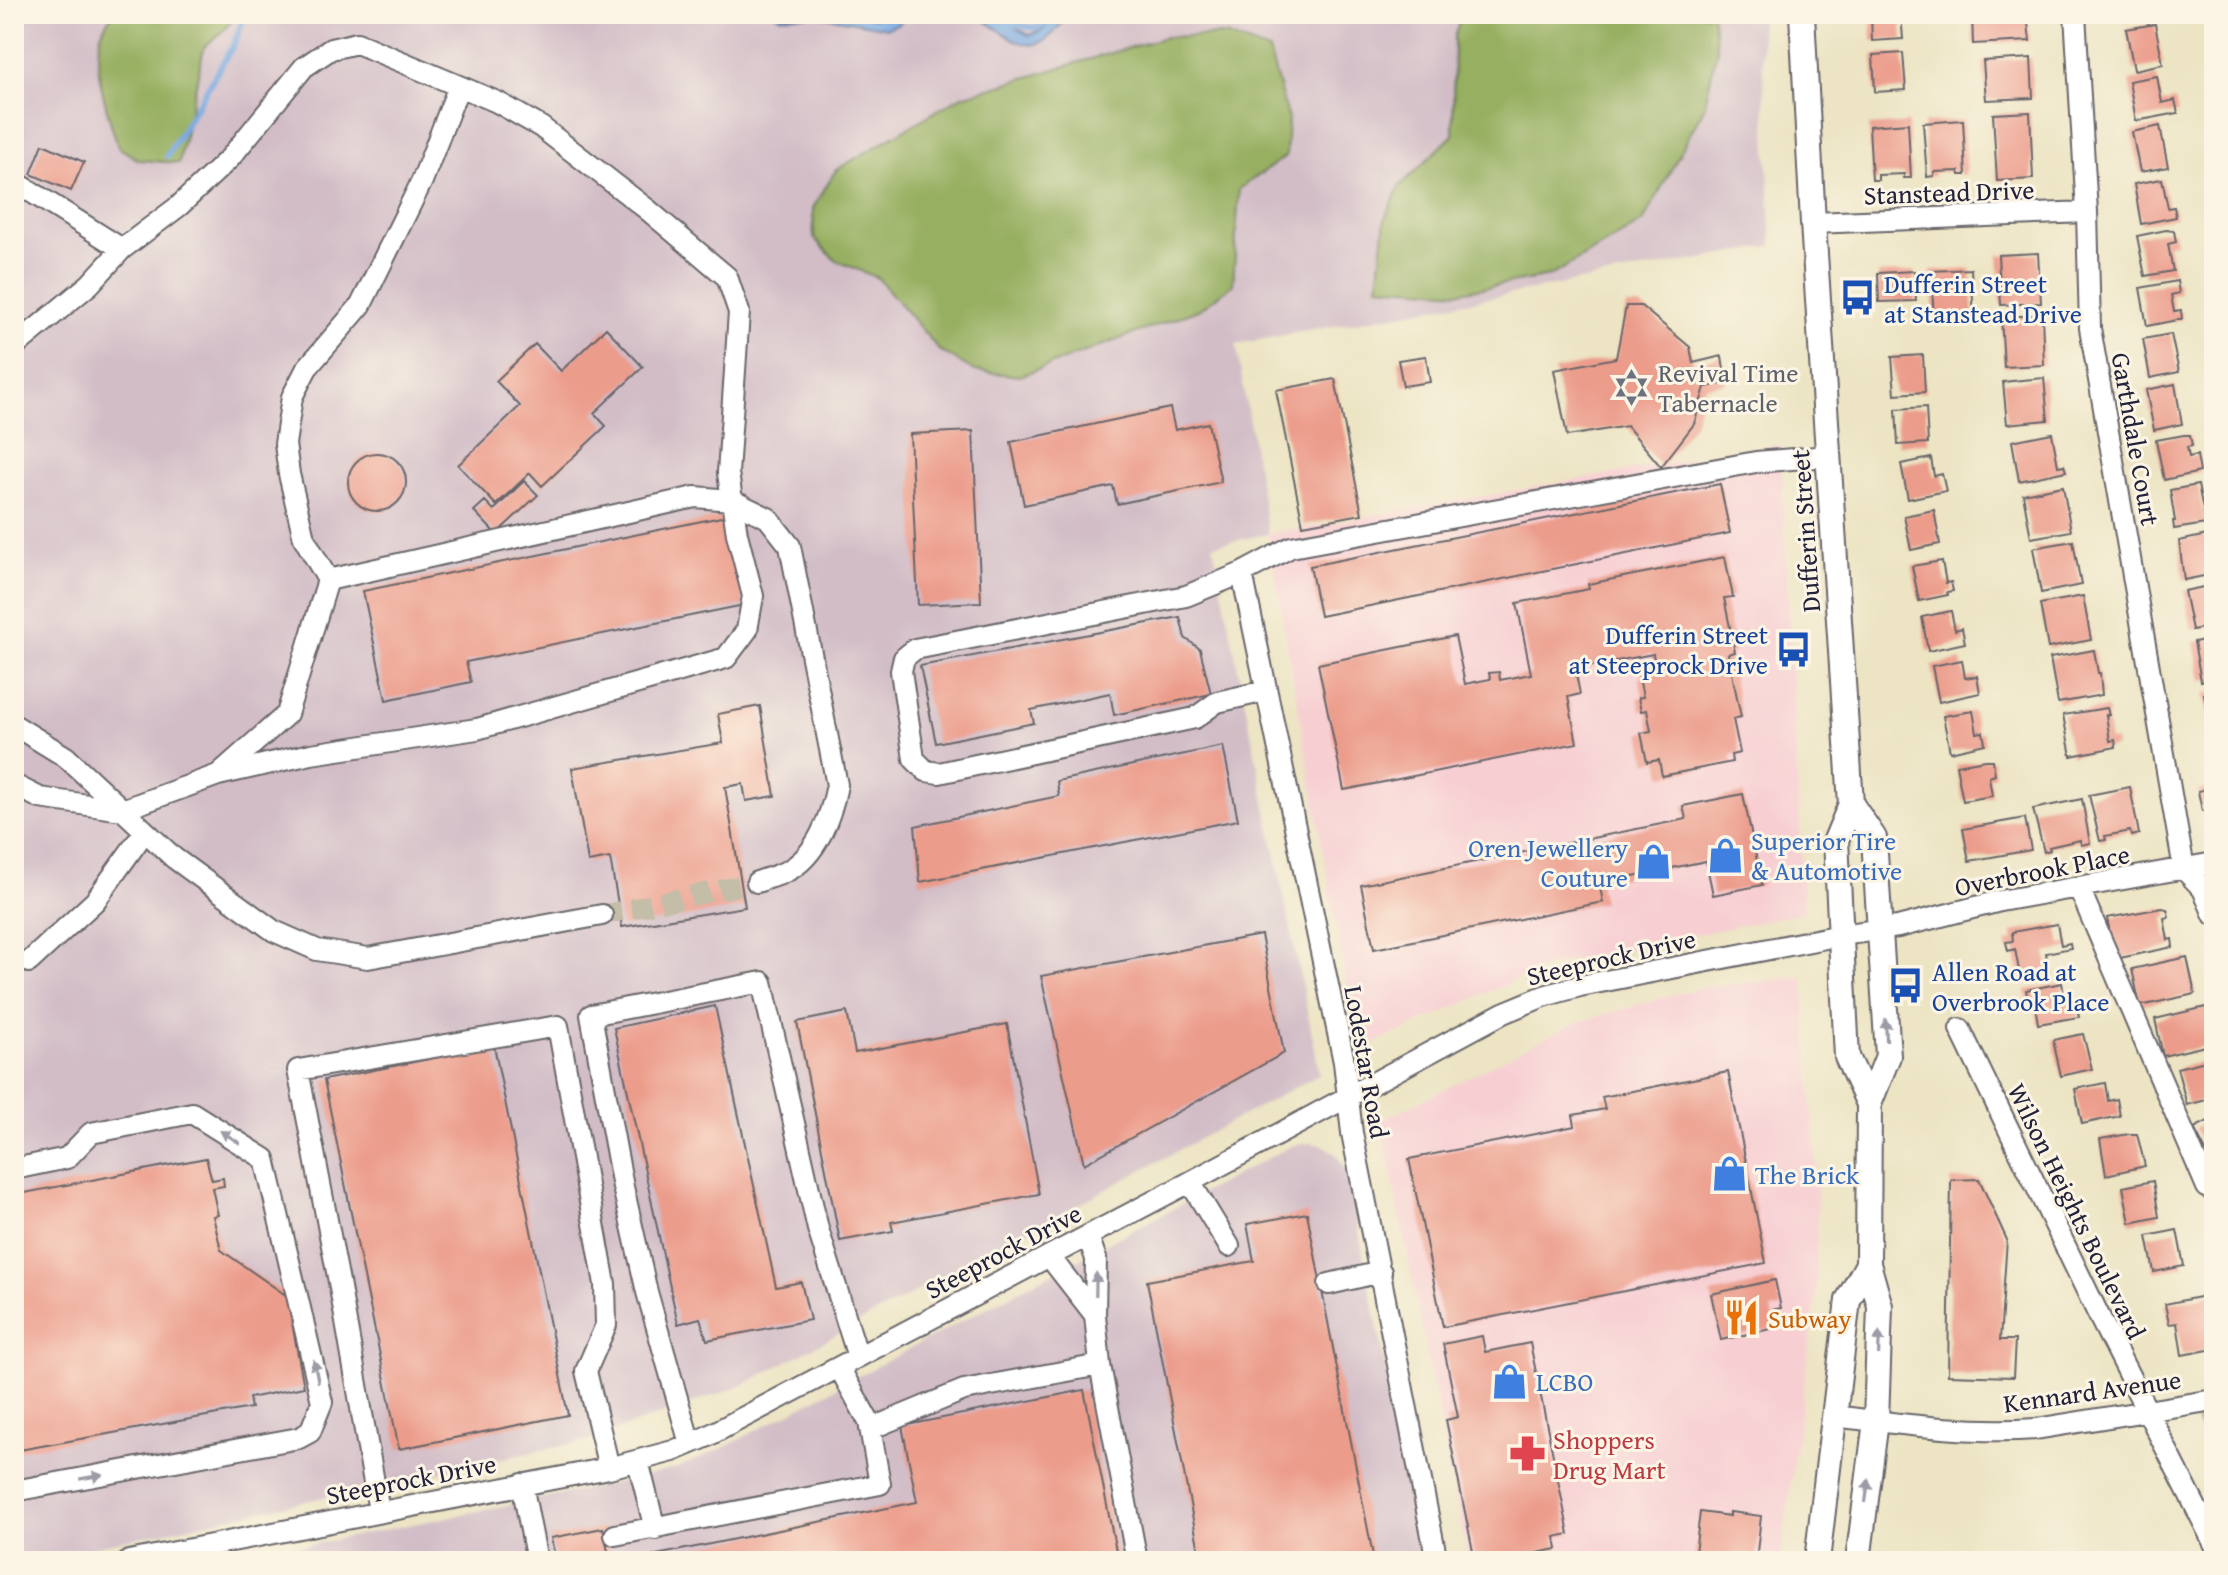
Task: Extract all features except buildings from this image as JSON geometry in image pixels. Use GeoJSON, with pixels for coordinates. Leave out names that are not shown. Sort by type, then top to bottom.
{"type":"FeatureCollection","features":[{"type":"Feature","properties":{"kind":"main road","name":"Dufferin Street"},"geometry":{"type":"LineString","coordinates":[[1802,14],[1851,804],[1836,840],[1847,1057],[1869,1104]]}},
{"type":"Feature","properties":{"kind":"main road","name":"Dufferin Street"},"geometry":{"type":"LineString","coordinates":[[1851,804],[1874,838],[1888,1056],[1869,1104],[1868,1264],[1880,1306],[1876,1421],[1858,1561]]}},
{"type":"Feature","properties":{"kind":"main road","name":"Dufferin Street"},"geometry":{"type":"LineString","coordinates":[[1817,1561],[1848,1300],[1868,1264]]}},
{"type":"Feature","properties":{"kind":"street","name":"Garthdale Court"},"geometry":{"type":"LineString","coordinates":[[2075,14],[2087,212],[2090,328],[2184,869]]}},
{"type":"Feature","properties":{"kind":"street"},"geometry":{"type":"LineString","coordinates":[[14,347],[90,284],[122,249],[179,206],[230,158],[304,67],[331,49],[357,43],[497,102],[541,127],[648,210],[727,277],[739,312],[728,473],[737,534],[753,596],[747,630],[726,658],[477,729],[311,754],[218,775],[122,810],[40,798],[14,785]]}},
{"type":"Feature","properties":{"kind":"street"},"geometry":{"type":"LineString","coordinates":[[218,775],[287,714],[328,580],[304,538],[289,474],[285,444],[292,397],[307,368],[361,305],[422,181],[459,86]]}},
{"type":"Feature","properties":{"kind":"street"},"geometry":{"type":"LineString","coordinates":[[14,181],[122,249]]}},
{"type":"Feature","properties":{"kind":"street","name":"Stanstead Drive"},"geometry":{"type":"LineString","coordinates":[[1813,223],[2087,212]]}},
{"type":"Feature","properties":{"kind":"street"},"geometry":{"type":"LineString","coordinates":[[1266,691],[1217,702],[1195,718],[939,773],[926,771],[914,759],[901,671],[904,658],[915,649],[1186,596],[1242,573],[1291,547],[1756,462],[1828,456]]}},
{"type":"Feature","properties":{"kind":"street"},"geometry":{"type":"LineString","coordinates":[[328,580],[695,497],[731,500],[768,518],[790,546],[837,785],[833,809],[822,833],[805,855],[790,870],[757,882]]}},
{"type":"Feature","properties":{"kind":"street","name":"Lodestar Road"},"geometry":{"type":"LineString","coordinates":[[1242,573],[1344,1062],[1352,1133],[1437,1561]]}},
{"type":"Feature","properties":{"kind":"street"},"geometry":{"type":"LineString","coordinates":[[14,725],[66,757],[174,858],[274,931],[317,950],[368,958],[602,915]]}},
{"type":"Feature","properties":{"kind":"street"},"geometry":{"type":"LineString","coordinates":[[29,962],[95,901],[145,831]]}},
{"type":"Feature","properties":{"kind":"street","name":"Overbrook Place"},"geometry":{"type":"LineString","coordinates":[[1881,929],[2000,901],[2214,863]]}},
{"type":"Feature","properties":{"kind":"street"},"geometry":{"type":"LineString","coordinates":[[2184,869],[2203,889],[2214,915]]}},
{"type":"Feature","properties":{"kind":"street"},"geometry":{"type":"LineString","coordinates":[[2079,888],[2207,1187],[2214,1191]]}},
{"type":"Feature","properties":{"kind":"street","name":"Steeprock Drive"},"geometry":{"type":"LineString","coordinates":[[129,1561],[163,1557],[379,1511],[609,1468],[690,1444],[1190,1182],[1503,1013],[1547,995],[1580,986],[1881,929]]}},
{"type":"Feature","properties":{"kind":"street"},"geometry":{"type":"LineString","coordinates":[[690,1444],[647,1292],[626,1202],[591,1015],[762,982],[818,1229],[858,1357]]}},
{"type":"Feature","properties":{"kind":"street"},"geometry":{"type":"LineString","coordinates":[[379,1511],[298,1070],[558,1026],[605,1284],[606,1325],[586,1371],[609,1468]]}},
{"type":"Feature","properties":{"kind":"street","name":"Wilson Heights Boulevard"},"geometry":{"type":"LineString","coordinates":[[1960,1029],[2146,1411],[2214,1543]]}},
{"type":"Feature","properties":{"kind":"street"},"geometry":{"type":"LineString","coordinates":[[14,1169],[67,1158],[91,1133],[192,1113],[265,1159],[322,1402],[310,1432],[299,1438],[14,1491]]}},
{"type":"Feature","properties":{"kind":"street"},"geometry":{"type":"LineString","coordinates":[[1190,1182],[1229,1246]]}},
{"type":"Feature","properties":{"kind":"street"},"geometry":{"type":"LineString","coordinates":[[1088,1236],[1096,1259],[1095,1315],[1100,1365],[1137,1561]]}},
{"type":"Feature","properties":{"kind":"street"},"geometry":{"type":"LineString","coordinates":[[1049,1256],[1095,1315]]}},
{"type":"Feature","properties":{"kind":"street"},"geometry":{"type":"LineString","coordinates":[[1329,1284],[1381,1272]]}},
{"type":"Feature","properties":{"kind":"street"},"geometry":{"type":"LineString","coordinates":[[870,1429],[964,1390],[1100,1365]]}},
{"type":"Feature","properties":{"kind":"street"},"geometry":{"type":"LineString","coordinates":[[615,1535],[880,1484],[869,1422],[839,1367]]}},
{"type":"Feature","properties":{"kind":"street","name":"Kennard Avenue"},"geometry":{"type":"LineString","coordinates":[[1834,1416],[1941,1429],[2007,1431],[2214,1400]]}},
{"type":"Feature","properties":{"kind":"street"},"geometry":{"type":"LineString","coordinates":[[638,1461],[655,1529]]}},
{"type":"Feature","properties":{"kind":"street"},"geometry":{"type":"LineString","coordinates":[[522,1484],[537,1561]]}},
{"type":"Feature","properties":{"kind":"shaded area"},"geometry":{"type":"Polygon","coordinates":[[[14,14],[1760,14],[1772,246],[1236,344],[1268,534],[1213,545],[1320,1074],[743,1385],[589,1440],[89,1548],[57,1561],[14,1561],[14,14]]]}},
{"type":"Feature","properties":{"kind":"shaded area"},"geometry":{"type":"Polygon","coordinates":[[[1780,444],[1804,912],[1546,966],[1358,1051],[1268,534],[1780,444]]]}},
{"type":"Feature","properties":{"kind":"shaded area"},"geometry":{"type":"Polygon","coordinates":[[[1803,977],[1817,1175],[1816,1297],[1780,1561],[1468,1561],[1381,1121],[1575,1023],[1698,988],[1803,977]]]}},
{"type":"Feature","properties":{"kind":"shaded area"},"geometry":{"type":"Polygon","coordinates":[[[1308,1143],[1323,1145],[1337,1155],[1347,1172],[1424,1561],[230,1561],[612,1484],[677,1468],[727,1446],[1291,1146],[1308,1143]]]}},
{"type":"Feature","properties":{"kind":"green space"},"geometry":{"type":"Polygon","coordinates":[[[114,14],[237,14],[204,47],[179,163],[139,160],[118,147],[104,97],[98,59],[104,26],[114,14]]]}},
{"type":"Feature","properties":{"kind":"green space"},"geometry":{"type":"Polygon","coordinates":[[[1462,14],[1712,14],[1717,49],[1704,108],[1643,222],[1550,276],[1460,292],[1378,286],[1385,218],[1400,186],[1453,135],[1454,37],[1462,14]]]}},
{"type":"Feature","properties":{"kind":"green space"},"geometry":{"type":"Polygon","coordinates":[[[1225,35],[1269,51],[1288,119],[1286,156],[1239,189],[1233,285],[1198,310],[1020,376],[975,371],[939,350],[878,278],[835,260],[814,238],[813,208],[836,170],[962,96],[1166,37],[1225,35]]]}},
{"type":"Feature","properties":{"kind":"green space"},"geometry":{"type":"Polygon","coordinates":[[[2214,1414],[2214,1458],[2195,1417],[2214,1414]]]}},
{"type":"Feature","properties":{"kind":"water"},"geometry":{"type":"Polygon","coordinates":[[[775,14],[860,14],[872,18],[907,14],[900,23],[887,28],[816,15],[779,17],[775,14]]]}},
{"type":"Feature","properties":{"kind":"water"},"geometry":{"type":"Polygon","coordinates":[[[973,14],[990,14],[1029,35],[1045,28],[1055,14],[1068,14],[1056,31],[1044,41],[1034,44],[1012,38],[973,14]]]}},
{"type":"Feature","properties":{"kind":"waterway"},"geometry":{"type":"LineString","coordinates":[[167,156],[234,44],[245,14]]}},
{"type":"Feature","properties":{"kind":"waterway"},"geometry":{"type":"LineString","coordinates":[[846,14],[880,14]]}},
{"type":"Feature","properties":{"kind":"waterway"},"geometry":{"type":"LineString","coordinates":[[1004,23],[1036,28],[1065,14]]}},
{"type":"Feature","properties":{"kind":"tunnel"},"geometry":{"type":"LineString","coordinates":[[602,915],[757,882]]}},
{"type":"Feature","properties":{"kind":"place","name":"Dufferin Street at Stanstead Drive"},"geometry":{"type":"Point","coordinates":[1858,298]}},
{"type":"Feature","properties":{"kind":"place","name":"Revival Time Tabernacle"},"geometry":{"type":"Point","coordinates":[1632,387]}},
{"type":"Feature","properties":{"kind":"place","name":"Dufferin Street at Steeprock Drive"},"geometry":{"type":"Point","coordinates":[1794,649]}},
{"type":"Feature","properties":{"kind":"place","name":"Superior Tire & Automotive"},"geometry":{"type":"Point","coordinates":[1725,855]}},
{"type":"Feature","properties":{"kind":"place","name":"Oren Jewellery Couture"},"geometry":{"type":"Point","coordinates":[1654,862]}},
{"type":"Feature","properties":{"kind":"place","name":"Allen Road at Overbrook Place"},"geometry":{"type":"Point","coordinates":[1906,986]}},
{"type":"Feature","properties":{"kind":"place","name":"The Brick"},"geometry":{"type":"Point","coordinates":[1729,1174]}},
{"type":"Feature","properties":{"kind":"place","name":"Subway"},"geometry":{"type":"Point","coordinates":[1742,1318]}},
{"type":"Feature","properties":{"kind":"place","name":"LCBO"},"geometry":{"type":"Point","coordinates":[1510,1381]}},
{"type":"Feature","properties":{"kind":"place","name":"Shoppers Drug Mart"},"geometry":{"type":"Point","coordinates":[1527,1454]}}]}
